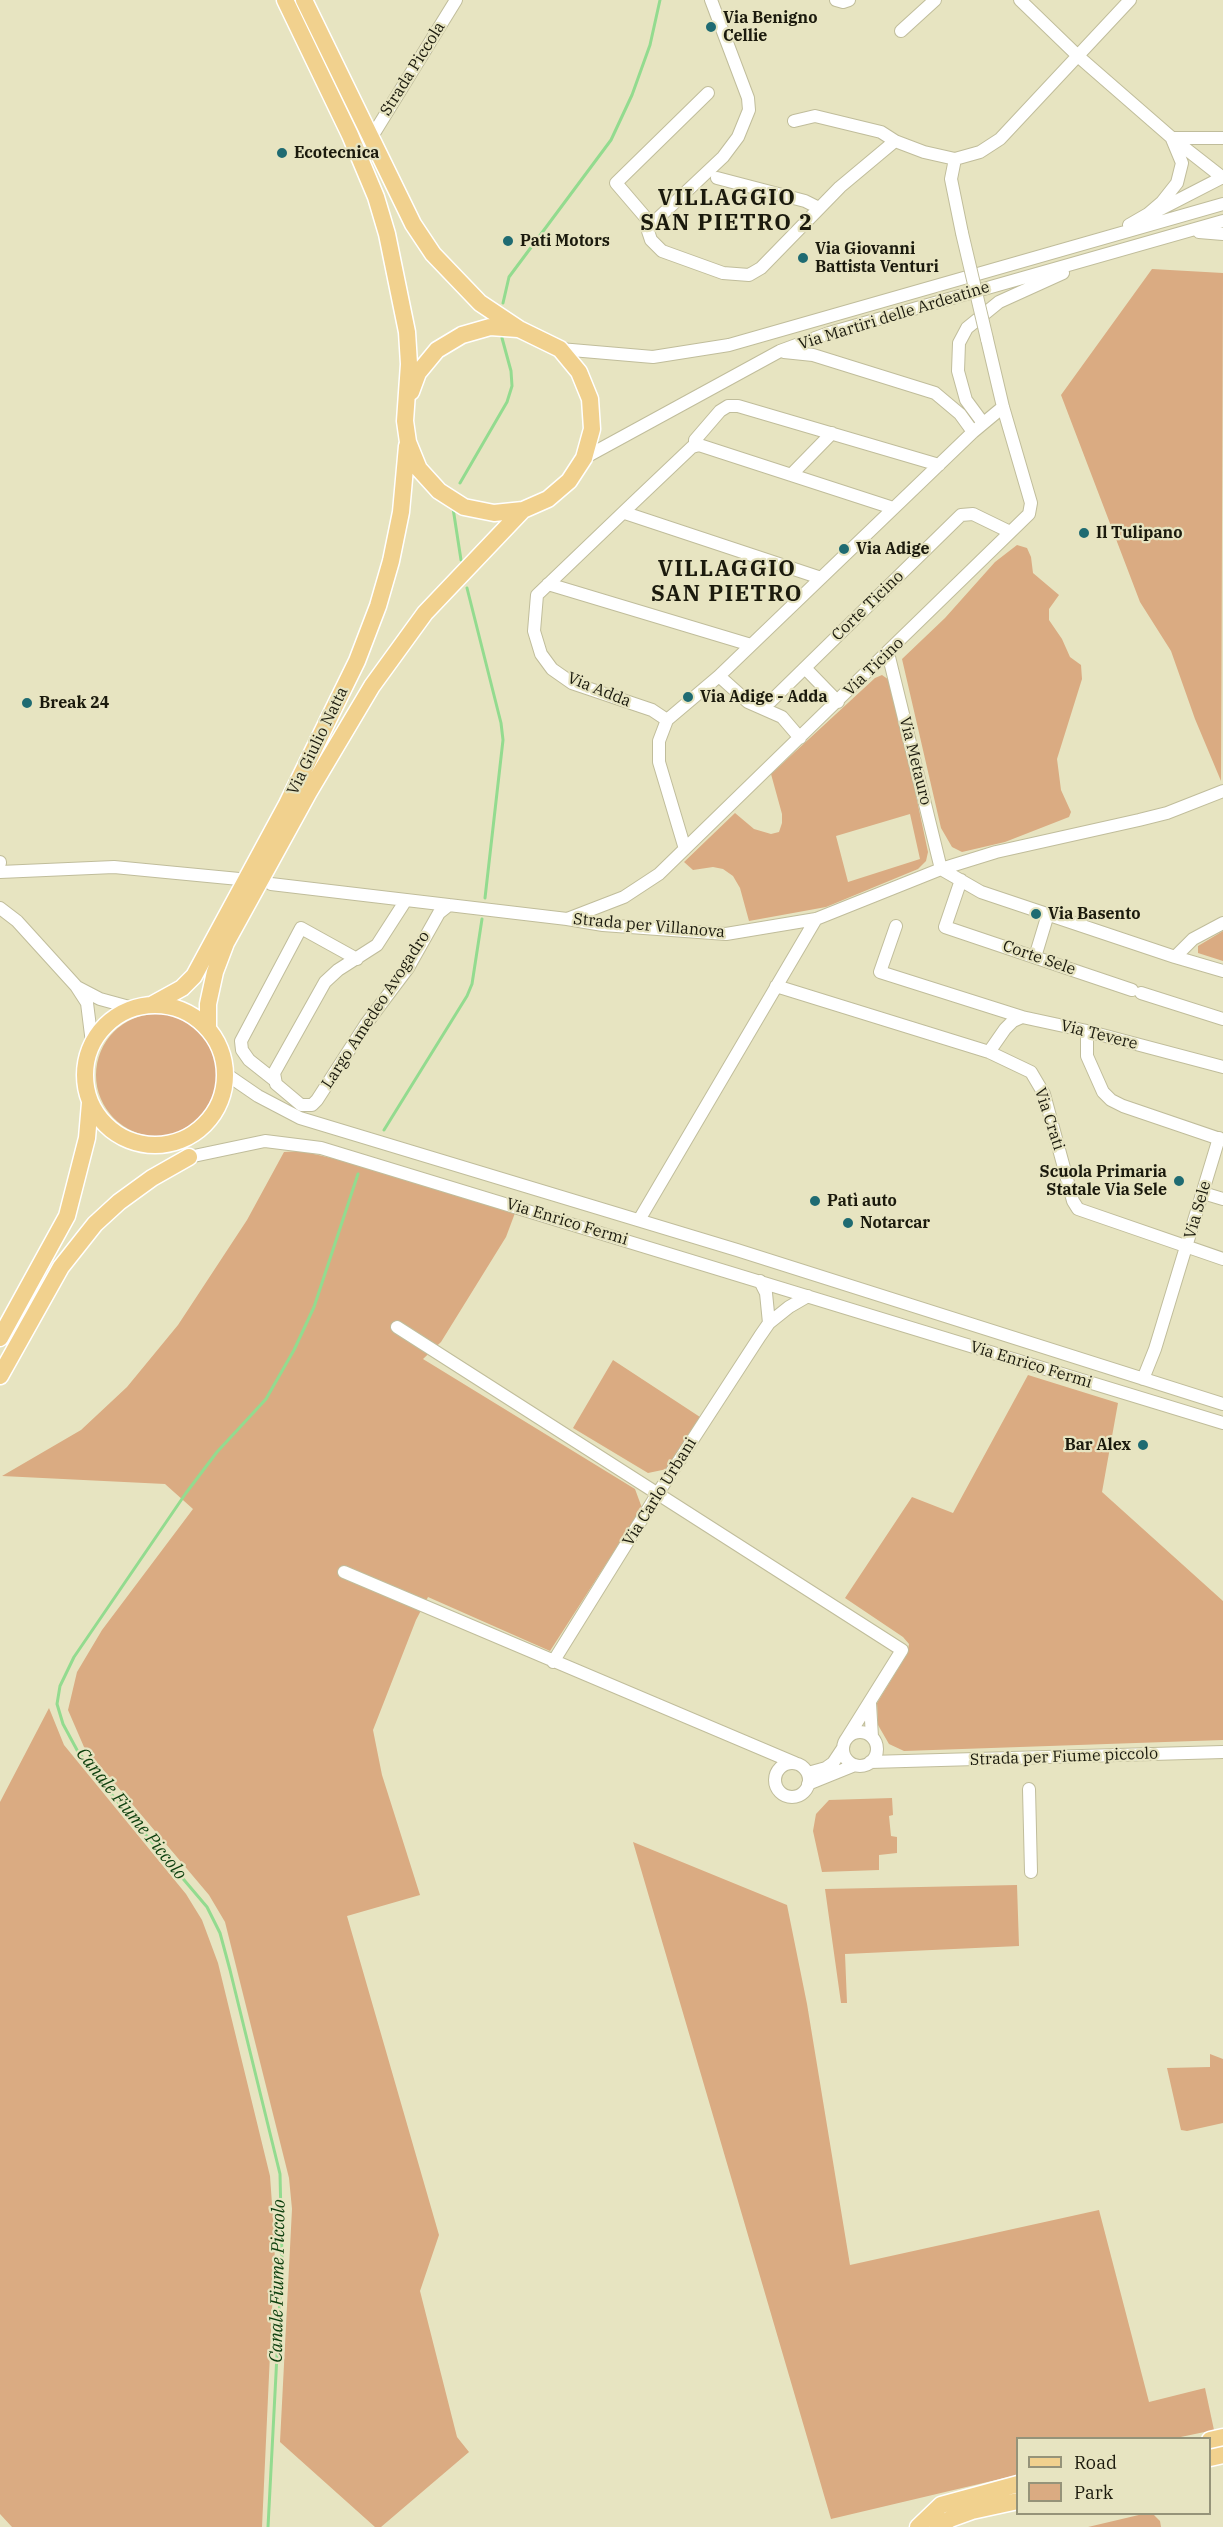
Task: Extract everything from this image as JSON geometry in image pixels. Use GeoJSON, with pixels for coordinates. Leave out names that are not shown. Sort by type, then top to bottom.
{"type":"FeatureCollection","features":[{"type":"Feature","properties":{"kind":"main road"},"geometry":{"type":"LineString","coordinates":[[285,0],[351,135],[376,197],[396,272],[407,332],[408,400],[405,421],[408,442],[419,469],[439,491],[464,507],[494,513],[523,510],[548,499],[569,481],[584,458],[592,429],[590,399],[579,372],[560,350],[519,329],[480,303],[433,255],[413,224],[304,0]]}},
{"type":"Feature","properties":{"kind":"main road"},"geometry":{"type":"LineString","coordinates":[[408,400],[418,373],[437,350],[462,335],[490,327],[519,329]]}},
{"type":"Feature","properties":{"kind":"main road","name":"Via Giulio Natta"},"geometry":{"type":"LineString","coordinates":[[153,1004],[182,988],[194,976],[282,814],[357,661],[378,606],[391,561],[401,512],[408,442]]}},
{"type":"Feature","properties":{"kind":"main road","name":"Via Giulio Natta"},"geometry":{"type":"LineString","coordinates":[[208,1028],[208,1004],[214,972],[226,943],[309,792],[372,686],[425,613],[523,510]]}},
{"type":"Feature","properties":{"kind":"main road"},"geometry":{"type":"LineString","coordinates":[[153,1004],[173,1006],[183,1010],[192,1014],[208,1028],[218,1042],[224,1057],[226,1074],[223,1095],[214,1114],[199,1130],[180,1141],[159,1145],[138,1143],[118,1135],[101,1121],[90,1103],[84,1082],[86,1059],[92,1043],[108,1021],[133,1008],[153,1004]]}},
{"type":"Feature","properties":{"kind":"main road"},"geometry":{"type":"LineString","coordinates":[[0,1338],[67,1216],[87,1138],[90,1103]]}},
{"type":"Feature","properties":{"kind":"main road"},"geometry":{"type":"LineString","coordinates":[[159,1145],[189,1157],[199,1130]]}},
{"type":"Feature","properties":{"kind":"main road","name":"Via Enrico Fermi"},"geometry":{"type":"LineString","coordinates":[[0,1376],[61,1267],[95,1224],[119,1202],[152,1178],[189,1157]]}},
{"type":"Feature","properties":{"kind":"main road"},"geometry":{"type":"LineString","coordinates":[[918,2527],[941,2505],[1016,2484]]}},
{"type":"Feature","properties":{"kind":"main road"},"geometry":{"type":"LineString","coordinates":[[938,2527],[950,2519],[972,2511],[1016,2501]]}},
{"type":"Feature","properties":{"kind":"street","name":"Strada Piccola"},"geometry":{"type":"LineString","coordinates":[[371,138],[456,0]]}},
{"type":"Feature","properties":{"kind":"street"},"geometry":{"type":"LineString","coordinates":[[651,230],[723,157],[738,137],[748,110],[748,98],[711,0]]}},
{"type":"Feature","properties":{"kind":"street"},"geometry":{"type":"LineString","coordinates":[[836,0],[843,2],[849,0]]}},
{"type":"Feature","properties":{"kind":"street"},"geometry":{"type":"LineString","coordinates":[[901,31],[934,0]]}},
{"type":"Feature","properties":{"kind":"street"},"geometry":{"type":"LineString","coordinates":[[1020,0],[1079,57],[1172,138],[1223,178],[1164,210],[1148,214]]}},
{"type":"Feature","properties":{"kind":"street"},"geometry":{"type":"LineString","coordinates":[[794,121],[815,116],[881,132],[895,141],[924,152],[955,159],[980,152],[1000,140],[1130,0]]}},
{"type":"Feature","properties":{"kind":"street"},"geometry":{"type":"LineString","coordinates":[[708,93],[616,183],[651,230],[651,240],[662,251],[723,273],[749,275],[761,268],[819,208],[882,150],[895,141]]}},
{"type":"Feature","properties":{"kind":"street"},"geometry":{"type":"LineString","coordinates":[[1172,138],[1223,138]]}},
{"type":"Feature","properties":{"kind":"street"},"geometry":{"type":"LineString","coordinates":[[1114,235],[1148,214],[1162,202],[1177,183],[1182,163],[1172,138]]}},
{"type":"Feature","properties":{"kind":"street","name":"Via Ticino"},"geometry":{"type":"LineString","coordinates":[[567,919],[624,897],[659,874],[1029,514],[1031,503],[1004,407],[962,233],[951,179],[955,159]]}},
{"type":"Feature","properties":{"kind":"street"},"geometry":{"type":"LineString","coordinates":[[717,178],[805,201],[819,208]]}},
{"type":"Feature","properties":{"kind":"street","name":"Via Martiri delle Ardeatine"},"geometry":{"type":"LineString","coordinates":[[560,350],[653,357],[729,345],[1223,204]]}},
{"type":"Feature","properties":{"kind":"street","name":"Via Martiri delle Ardeatine"},"geometry":{"type":"LineString","coordinates":[[584,458],[780,351],[829,333],[1223,221]]}},
{"type":"Feature","properties":{"kind":"street"},"geometry":{"type":"LineString","coordinates":[[1186,232],[1223,234]]}},
{"type":"Feature","properties":{"kind":"street"},"geometry":{"type":"LineString","coordinates":[[983,423],[966,400],[958,371],[959,342],[967,328],[999,302],[1058,274],[1122,249]]}},
{"type":"Feature","properties":{"kind":"street"},"geometry":{"type":"LineString","coordinates":[[780,351],[813,355],[935,393],[960,414],[973,432]]}},
{"type":"Feature","properties":{"kind":"street","name":"Via Adda"},"geometry":{"type":"LineString","coordinates":[[667,720],[652,710],[572,683],[552,669],[541,654],[534,631],[537,594],[695,446],[695,440],[711,419],[728,406],[738,406],[939,465]]}},
{"type":"Feature","properties":{"kind":"street"},"geometry":{"type":"LineString","coordinates":[[685,849],[659,762],[659,741],[667,720],[751,645],[973,432],[1004,407]]}},
{"type":"Feature","properties":{"kind":"street"},"geometry":{"type":"LineString","coordinates":[[791,475],[832,434]]}},
{"type":"Feature","properties":{"kind":"street"},"geometry":{"type":"LineString","coordinates":[[695,446],[699,445],[893,508]]}},
{"type":"Feature","properties":{"kind":"street"},"geometry":{"type":"LineString","coordinates":[[625,513],[821,578]]}},
{"type":"Feature","properties":{"kind":"street","name":"Corte Ticino"},"geometry":{"type":"LineString","coordinates":[[760,706],[771,701],[961,515],[973,514],[1010,532]]}},
{"type":"Feature","properties":{"kind":"street"},"geometry":{"type":"LineString","coordinates":[[548,584],[751,645]]}},
{"type":"Feature","properties":{"kind":"street","name":"Via Metauro"},"geometry":{"type":"LineString","coordinates":[[888,653],[941,869]]}},
{"type":"Feature","properties":{"kind":"street"},"geometry":{"type":"LineString","coordinates":[[805,668],[838,702]]}},
{"type":"Feature","properties":{"kind":"street"},"geometry":{"type":"LineString","coordinates":[[718,676],[748,702],[782,717],[800,738]]}},
{"type":"Feature","properties":{"kind":"street","name":"Strada per Villanova"},"geometry":{"type":"LineString","coordinates":[[271,884],[603,925],[726,934],[816,919],[941,869],[996,852],[1167,813],[1223,791]]}},
{"type":"Feature","properties":{"kind":"street"},"geometry":{"type":"LineString","coordinates":[[0,872],[114,867],[239,879]]}},
{"type":"Feature","properties":{"kind":"street"},"geometry":{"type":"LineString","coordinates":[[941,869],[981,892],[1223,971]]}},
{"type":"Feature","properties":{"kind":"street","name":"Corte Sele"},"geometry":{"type":"LineString","coordinates":[[961,880],[945,927],[1223,1018]]}},
{"type":"Feature","properties":{"kind":"street"},"geometry":{"type":"LineString","coordinates":[[273,1079],[274,1073],[325,982],[338,970],[377,945],[406,900]]}},
{"type":"Feature","properties":{"kind":"street","name":"Largo Amedeo Avogadro"},"geometry":{"type":"LineString","coordinates":[[357,959],[301,928],[241,1041],[242,1050],[249,1060],[302,1105],[312,1105],[317,1100],[366,1024],[408,968],[439,913],[449,905]]}},
{"type":"Feature","properties":{"kind":"street"},"geometry":{"type":"LineString","coordinates":[[0,908],[17,921],[76,986],[87,1003],[92,1043]]}},
{"type":"Feature","properties":{"kind":"street"},"geometry":{"type":"LineString","coordinates":[[1035,957],[1048,914]]}},
{"type":"Feature","properties":{"kind":"street","name":"Via Enrico Fermi"},"geometry":{"type":"LineString","coordinates":[[639,1221],[816,919]]}},
{"type":"Feature","properties":{"kind":"street"},"geometry":{"type":"LineString","coordinates":[[1175,957],[1193,939],[1223,923]]}},
{"type":"Feature","properties":{"kind":"street","name":"Via Tevere"},"geometry":{"type":"LineString","coordinates":[[896,926],[880,972],[1022,1017],[1087,1031],[1223,1067]]}},
{"type":"Feature","properties":{"kind":"street"},"geometry":{"type":"LineString","coordinates":[[76,986],[100,999],[133,1008]]}},
{"type":"Feature","properties":{"kind":"street","name":"Via Crati"},"geometry":{"type":"LineString","coordinates":[[776,986],[989,1052],[1031,1072],[1044,1094],[1073,1201],[1078,1209],[1223,1259]]}},
{"type":"Feature","properties":{"kind":"street"},"geometry":{"type":"LineString","coordinates":[[989,1052],[1005,1029],[1013,1021],[1022,1017]]}},
{"type":"Feature","properties":{"kind":"street"},"geometry":{"type":"LineString","coordinates":[[1087,1031],[1087,1056],[1103,1092],[1111,1100],[1221,1139]]}},
{"type":"Feature","properties":{"kind":"street","name":"Via Enrico Fermi"},"geometry":{"type":"LineString","coordinates":[[226,1074],[258,1096],[300,1118],[639,1221],[1223,1404]]}},
{"type":"Feature","properties":{"kind":"street","name":"Via Sele"},"geometry":{"type":"LineString","coordinates":[[1143,1379],[1155,1349],[1221,1139]]}},
{"type":"Feature","properties":{"kind":"street","name":"Via Enrico Fermi"},"geometry":{"type":"LineString","coordinates":[[189,1157],[265,1141],[321,1148],[1223,1423]]}},
{"type":"Feature","properties":{"kind":"street"},"geometry":{"type":"LineString","coordinates":[[1203,1193],[1223,1199]]}},
{"type":"Feature","properties":{"kind":"street"},"geometry":{"type":"LineString","coordinates":[[760,1281],[766,1293],[769,1323]]}},
{"type":"Feature","properties":{"kind":"street","name":"Via Carlo Urbani"},"geometry":{"type":"LineString","coordinates":[[553,1662],[658,1493],[769,1323],[808,1296]]}},
{"type":"Feature","properties":{"kind":"street"},"geometry":{"type":"LineString","coordinates":[[397,1327],[902,1650],[833,1763],[808,1779],[802,1793],[787,1796],[776,1784],[775,1764],[765,1753]]}},
{"type":"Feature","properties":{"kind":"street"},"geometry":{"type":"LineString","coordinates":[[344,1572],[765,1753],[800,1765],[808,1779]]}},
{"type":"Feature","properties":{"kind":"street"},"geometry":{"type":"LineString","coordinates":[[808,1779],[870,1762],[876,1753],[870,1701]]}},
{"type":"Feature","properties":{"kind":"street"},"geometry":{"type":"LineString","coordinates":[[855,1765],[846,1758],[845,1743],[852,1734],[863,1732],[905,1761]]}},
{"type":"Feature","properties":{"kind":"street","name":"Strada per Fiume piccolo"},"geometry":{"type":"LineString","coordinates":[[870,1762],[1223,1752]]}},
{"type":"Feature","properties":{"kind":"street"},"geometry":{"type":"LineString","coordinates":[[777,1773],[784,1765],[795,1763]]}},
{"type":"Feature","properties":{"kind":"street"},"geometry":{"type":"LineString","coordinates":[[1029,1789],[1031,1872]]}},
{"type":"Feature","properties":{"kind":"green space"},"geometry":{"type":"Polygon","coordinates":[[[1152,269],[1223,273],[1221,781],[1195,719],[1171,651],[1140,602],[1061,395],[1152,269]]]}},
{"type":"Feature","properties":{"kind":"green space"},"geometry":{"type":"Polygon","coordinates":[[[1017,545],[1027,548],[1033,573],[1059,595],[1049,609],[1049,620],[1062,639],[1070,657],[1081,665],[1082,679],[1057,759],[1061,790],[1071,812],[1069,817],[1005,842],[962,852],[952,847],[941,828],[902,659],[945,618],[995,562],[1017,545]]]}},
{"type":"Feature","properties":{"kind":"green space"},"geometry":{"type":"Polygon","coordinates":[[[882,675],[892,682],[928,852],[926,861],[918,869],[826,907],[749,921],[740,888],[733,876],[723,869],[713,867],[693,870],[684,862],[735,813],[754,829],[771,834],[779,832],[782,814],[771,774],[875,678],[882,675]],[[910,814],[836,836],[848,882],[920,859],[910,814]]]}},
{"type":"Feature","properties":{"kind":"green space"},"geometry":{"type":"Polygon","coordinates":[[[1223,931],[1223,961],[1198,953],[1198,946],[1223,931]]]}},
{"type":"Feature","properties":{"kind":"green space"},"geometry":{"type":"Polygon","coordinates":[[[157,1014],[180,1019],[191,1024],[200,1032],[208,1041],[213,1052],[218,1075],[213,1098],[208,1109],[200,1118],[191,1126],[180,1131],[157,1136],[134,1131],[123,1126],[114,1118],[106,1109],[101,1098],[96,1075],[101,1052],[106,1041],[114,1032],[123,1024],[134,1019],[157,1014]]]}},
{"type":"Feature","properties":{"kind":"green space"},"geometry":{"type":"Polygon","coordinates":[[[301,1151],[340,1160],[515,1213],[506,1237],[441,1342],[423,1359],[635,1489],[642,1508],[550,1651],[428,1597],[416,1620],[373,1730],[382,1775],[420,1895],[347,1916],[439,2235],[420,2291],[457,2437],[469,2452],[381,2527],[375,2527],[280,2442],[292,2209],[289,2178],[225,1922],[209,1895],[84,1747],[68,1710],[77,1672],[102,1630],[193,1509],[165,1484],[2,1476],[81,1430],[127,1387],[178,1325],[247,1220],[284,1152],[301,1151]]]}},
{"type":"Feature","properties":{"kind":"green space"},"geometry":{"type":"Polygon","coordinates":[[[613,1360],[700,1417],[667,1469],[648,1473],[573,1428],[613,1360]]]}},
{"type":"Feature","properties":{"kind":"green space"},"geometry":{"type":"Polygon","coordinates":[[[1028,1375],[1118,1403],[1102,1492],[1223,1601],[1223,1740],[904,1751],[889,1744],[878,1725],[877,1703],[907,1654],[909,1644],[903,1637],[845,1598],[912,1497],[953,1513],[1028,1375]]]}},
{"type":"Feature","properties":{"kind":"green space"},"geometry":{"type":"Polygon","coordinates":[[[49,1708],[64,1745],[186,1894],[202,1920],[218,1963],[270,2176],[275,2246],[262,2527],[12,2527],[0,2514],[0,1802],[49,1708]]]}},
{"type":"Feature","properties":{"kind":"green space"},"geometry":{"type":"Polygon","coordinates":[[[892,1798],[893,1815],[889,1816],[891,1836],[897,1837],[897,1853],[879,1855],[879,1870],[822,1872],[813,1831],[816,1814],[829,1800],[892,1798]]]}},
{"type":"Feature","properties":{"kind":"green space"},"geometry":{"type":"Polygon","coordinates":[[[633,1842],[787,1905],[807,2004],[850,2265],[1099,2210],[1149,2402],[1205,2388],[1214,2430],[1181,2437],[1016,2437],[1016,2475],[831,2519],[633,1842]]]}},
{"type":"Feature","properties":{"kind":"green space"},"geometry":{"type":"Polygon","coordinates":[[[1017,1885],[1019,1946],[845,1954],[847,2003],[841,2003],[825,1889],[1017,1885]]]}},
{"type":"Feature","properties":{"kind":"green space"},"geometry":{"type":"Polygon","coordinates":[[[1210,2054],[1223,2059],[1223,2123],[1187,2131],[1181,2130],[1167,2068],[1210,2067],[1210,2054]]]}},
{"type":"Feature","properties":{"kind":"green space"},"geometry":{"type":"Polygon","coordinates":[[[1139,2515],[1154,2515],[1160,2521],[1161,2527],[1088,2527],[1139,2515]]]}},
{"type":"Feature","properties":{"kind":"waterway","name":"Canale Fiume Piccolo"},"geometry":{"type":"LineString","coordinates":[[503,303],[509,277],[611,140],[632,95],[650,45],[660,0]]}},
{"type":"Feature","properties":{"kind":"waterway","name":"Canale Fiume Piccolo"},"geometry":{"type":"LineString","coordinates":[[460,483],[507,402],[512,386],[511,371],[502,338]]}},
{"type":"Feature","properties":{"kind":"waterway","name":"Canale Fiume Piccolo"},"geometry":{"type":"LineString","coordinates":[[453,508],[461,560]]}},
{"type":"Feature","properties":{"kind":"waterway","name":"Canale Fiume Piccolo"},"geometry":{"type":"LineString","coordinates":[[467,588],[501,723],[503,740],[485,898]]}},
{"type":"Feature","properties":{"kind":"waterway","name":"Canale Fiume Piccolo"},"geometry":{"type":"LineString","coordinates":[[384,1130],[467,996],[472,984],[482,919]]}},
{"type":"Feature","properties":{"kind":"waterway","name":"Canale Fiume Piccolo"},"geometry":{"type":"LineString","coordinates":[[268,2527],[282,2259],[280,2174],[230,1970],[220,1933],[207,1907],[77,1750],[63,1724],[57,1704],[60,1686],[74,1657],[186,1493],[217,1452],[266,1399],[294,1350],[314,1307],[358,1174]]}},
{"type":"Feature","properties":{"kind":"place","name":"Via Benigno Cellie"},"geometry":{"type":"Point","coordinates":[711,27]}},
{"type":"Feature","properties":{"kind":"place","name":"Ecotecnica"},"geometry":{"type":"Point","coordinates":[282,153]}},
{"type":"Feature","properties":{"kind":"place","name":"Pati Motors"},"geometry":{"type":"Point","coordinates":[508,241]}},
{"type":"Feature","properties":{"kind":"place","name":"Via Giovanni Battista Venturi"},"geometry":{"type":"Point","coordinates":[803,258]}},
{"type":"Feature","properties":{"kind":"place","name":"Il Tulipano"},"geometry":{"type":"Point","coordinates":[1084,533]}},
{"type":"Feature","properties":{"kind":"place","name":"Via Adige"},"geometry":{"type":"Point","coordinates":[844,549]}},
{"type":"Feature","properties":{"kind":"place","name":"Via Adige - Adda"},"geometry":{"type":"Point","coordinates":[688,697]}},
{"type":"Feature","properties":{"kind":"place","name":"Break 24"},"geometry":{"type":"Point","coordinates":[27,703]}},
{"type":"Feature","properties":{"kind":"place","name":"Via Basento"},"geometry":{"type":"Point","coordinates":[1036,914]}},
{"type":"Feature","properties":{"kind":"place","name":"Scuola Primaria Statale Via Sele"},"geometry":{"type":"Point","coordinates":[1179,1181]}},
{"type":"Feature","properties":{"kind":"place","name":"Patì auto"},"geometry":{"type":"Point","coordinates":[815,1201]}},
{"type":"Feature","properties":{"kind":"place","name":"Notarcar"},"geometry":{"type":"Point","coordinates":[848,1223]}},
{"type":"Feature","properties":{"kind":"place","name":"Bar Alex"},"geometry":{"type":"Point","coordinates":[1143,1445]}},
{"type":"Feature","properties":{"kind":"district","name":"VILLAGGIO SAN PIETRO 2"},"geometry":{"type":"Point","coordinates":[727,212]}},
{"type":"Feature","properties":{"kind":"district","name":"VILLAGGIO SAN PIETRO"},"geometry":{"type":"Point","coordinates":[727,582]}}]}
